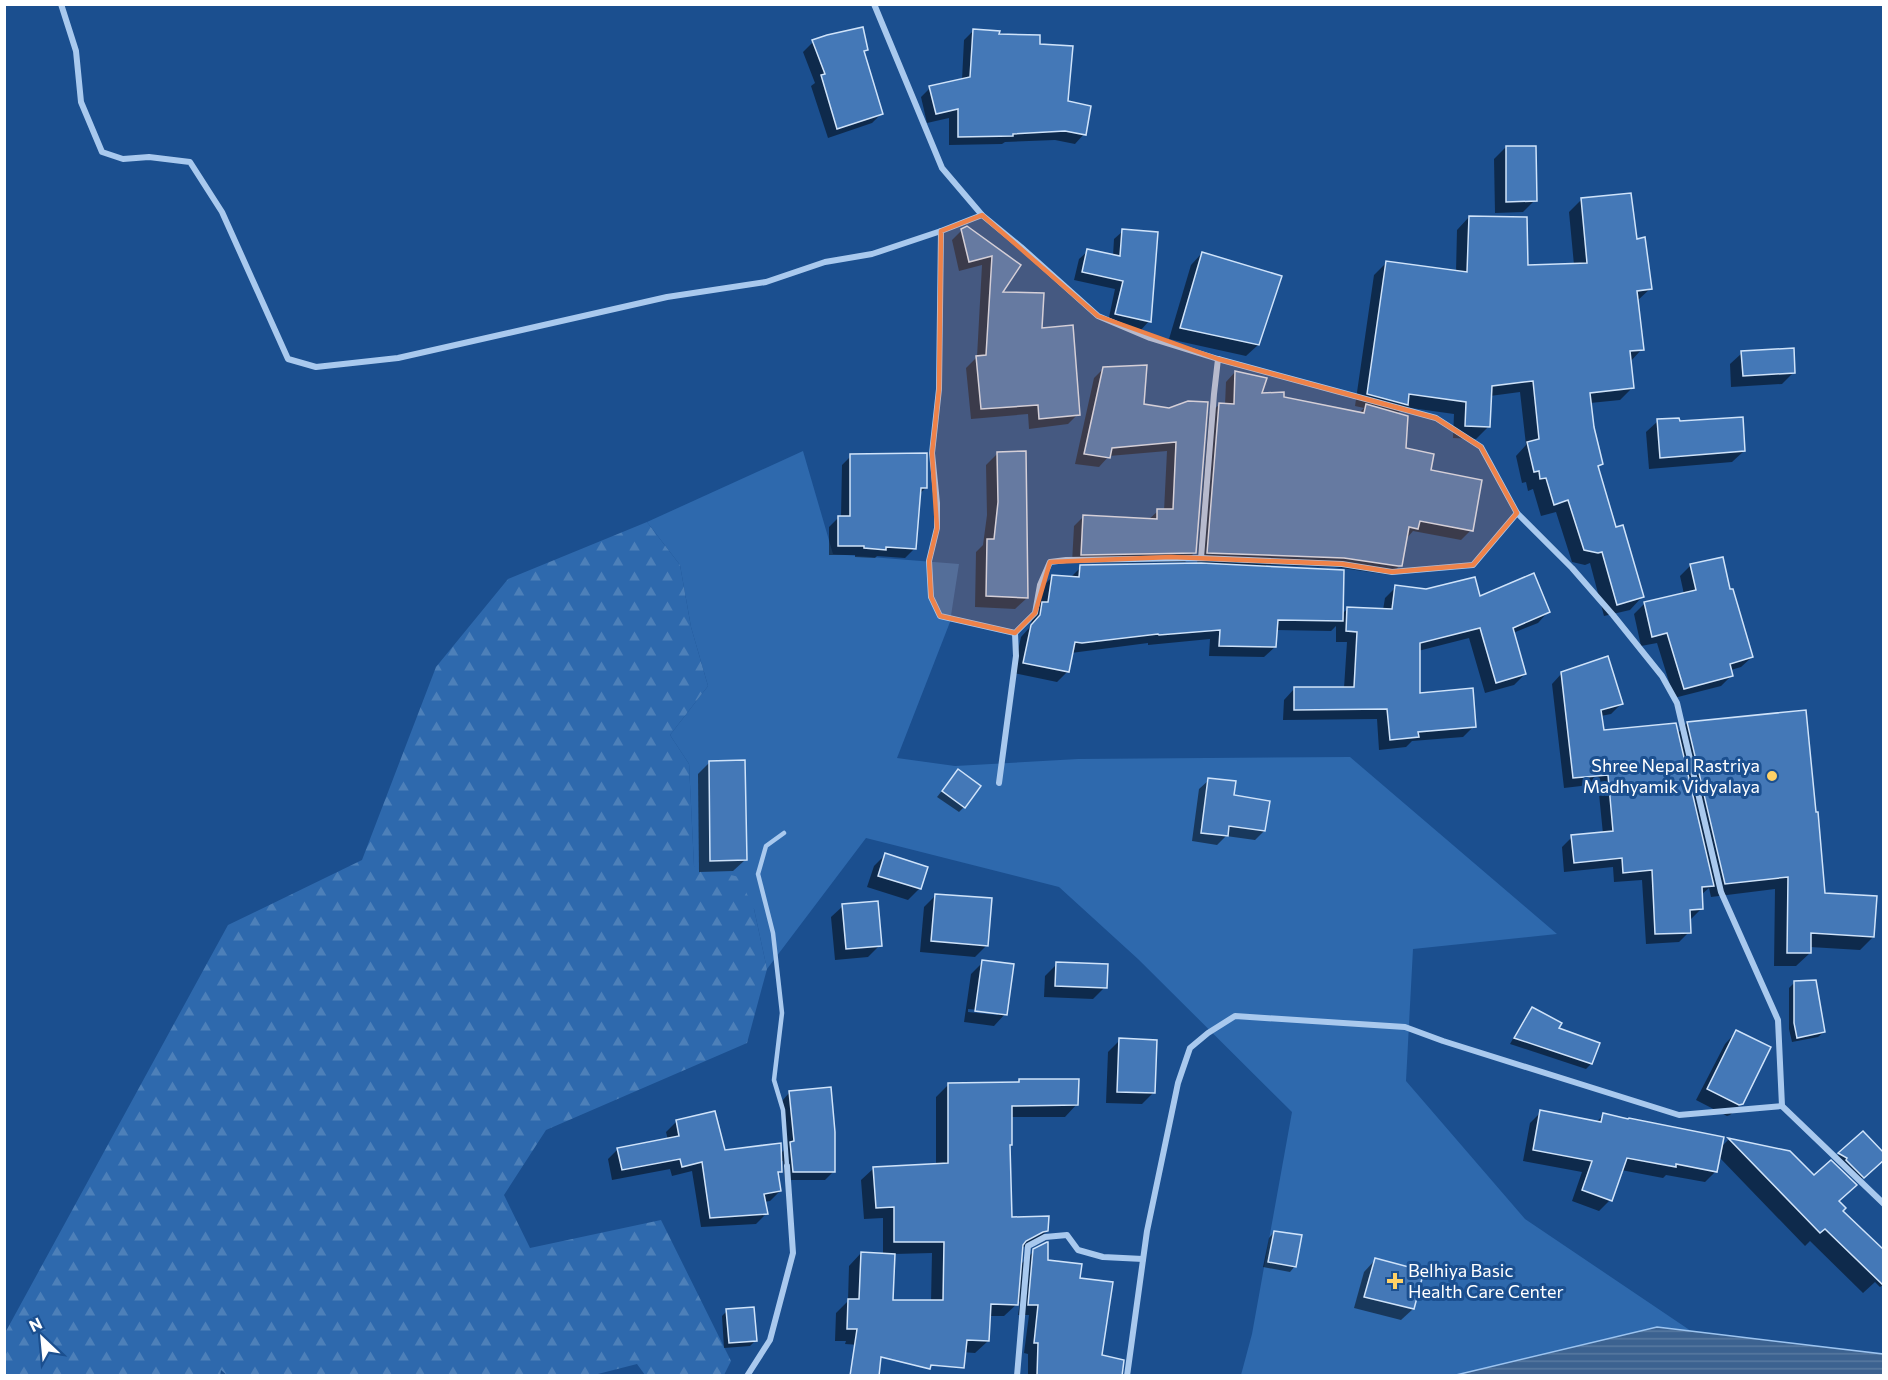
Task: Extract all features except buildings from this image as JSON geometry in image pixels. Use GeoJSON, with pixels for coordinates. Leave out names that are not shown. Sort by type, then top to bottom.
{"type":"FeatureCollection","features":[{"type":"Feature","properties":{"kind":"street"},"geometry":{"type":"LineString","coordinates":[[60,4],[76,51],[81,102],[102,152],[123,159],[149,157],[190,162],[222,212],[288,359],[316,367],[398,358],[667,297],[766,282],[825,262],[872,254],[982,215]]}},
{"type":"Feature","properties":{"kind":"street"},"geometry":{"type":"LineString","coordinates":[[874,4],[942,168],[982,215],[1022,247],[1098,316],[1150,338],[1218,359],[1437,418],[1481,447],[1517,513],[1572,568],[1613,615],[1662,676],[1677,704],[1720,892],[1778,1020],[1782,1106],[1884,1204]]}},
{"type":"Feature","properties":{"kind":"street"},"geometry":{"type":"LineString","coordinates":[[941,231],[939,389],[932,453],[937,528],[929,561],[931,597],[940,616],[1015,633]]}},
{"type":"Feature","properties":{"kind":"street"},"geometry":{"type":"LineString","coordinates":[[1201,558],[1218,359]]}},
{"type":"Feature","properties":{"kind":"street"},"geometry":{"type":"LineString","coordinates":[[999,783],[1016,656],[1015,633],[1035,613],[1040,585],[1050,562],[1077,559],[1201,558],[1342,564],[1392,572],[1473,565],[1517,513]]}},
{"type":"Feature","properties":{"kind":"street"},"geometry":{"type":"LineString","coordinates":[[1127,1376],[1147,1231],[1178,1083],[1190,1048],[1235,1016],[1405,1027],[1443,1041],[1679,1114],[1782,1106]]}},
{"type":"Feature","properties":{"kind":"street"},"geometry":{"type":"LineString","coordinates":[[747,1376],[770,1340],[793,1253],[787,1166]]}},
{"type":"Feature","properties":{"kind":"street"},"geometry":{"type":"LineString","coordinates":[[1017,1376],[1028,1246],[1045,1237],[1067,1234],[1078,1250],[1103,1257],[1143,1259]]}},
{"type":"Feature","properties":{"kind":"lane"},"geometry":{"type":"LineString","coordinates":[[784,833],[766,846],[758,874],[773,933],[782,1013],[774,1080],[783,1110],[787,1166]]}},
{"type":"Feature","properties":{"kind":"highlighted area"},"geometry":{"type":"Polygon","coordinates":[[[982,215],[1098,316],[1218,359],[1436,418],[1481,447],[1517,513],[1473,565],[1392,572],[1342,564],[1171,557],[1050,562],[1035,613],[1015,633],[940,616],[931,597],[929,561],[937,528],[932,453],[939,389],[941,231],[982,215]]]}},
{"type":"Feature","properties":{"kind":"green space"},"geometry":{"type":"Polygon","coordinates":[[[803,451],[833,554],[959,564],[950,622],[897,758],[955,766],[1078,759],[1350,757],[1557,934],[1413,949],[1406,1081],[1525,1219],[1694,1333],[1657,1327],[1456,1375],[1241,1375],[1252,1334],[1292,1112],[1138,959],[1059,887],[866,838],[767,969],[754,909],[694,866],[689,764],[670,735],[708,686],[691,627],[680,565],[647,522],[803,451]]]}},
{"type":"Feature","properties":{"kind":"green space"},"geometry":{"type":"Polygon","coordinates":[[[647,522],[680,565],[691,627],[708,686],[670,735],[689,764],[694,866],[739,877],[754,909],[767,969],[747,1043],[546,1130],[504,1195],[530,1248],[661,1220],[731,1361],[724,1375],[645,1375],[637,1364],[590,1376],[228,1376],[221,1370],[220,1376],[5,1375],[5,1333],[228,925],[362,860],[436,667],[508,579],[647,522]]]}},
{"type":"Feature","properties":{"kind":"shaded area"},"geometry":{"type":"Polygon","coordinates":[[[1657,1327],[1883,1354],[1883,1375],[1456,1375],[1657,1327]]]}},
{"type":"Feature","properties":{"kind":"place","name":"Shree Nepal Rastriya Madhyamik Vidyalaya"},"geometry":{"type":"Point","coordinates":[1772,776]}},
{"type":"Feature","properties":{"kind":"place","name":"Belhiya Basic Health Care Center"},"geometry":{"type":"Point","coordinates":[1395,1281]}}]}
